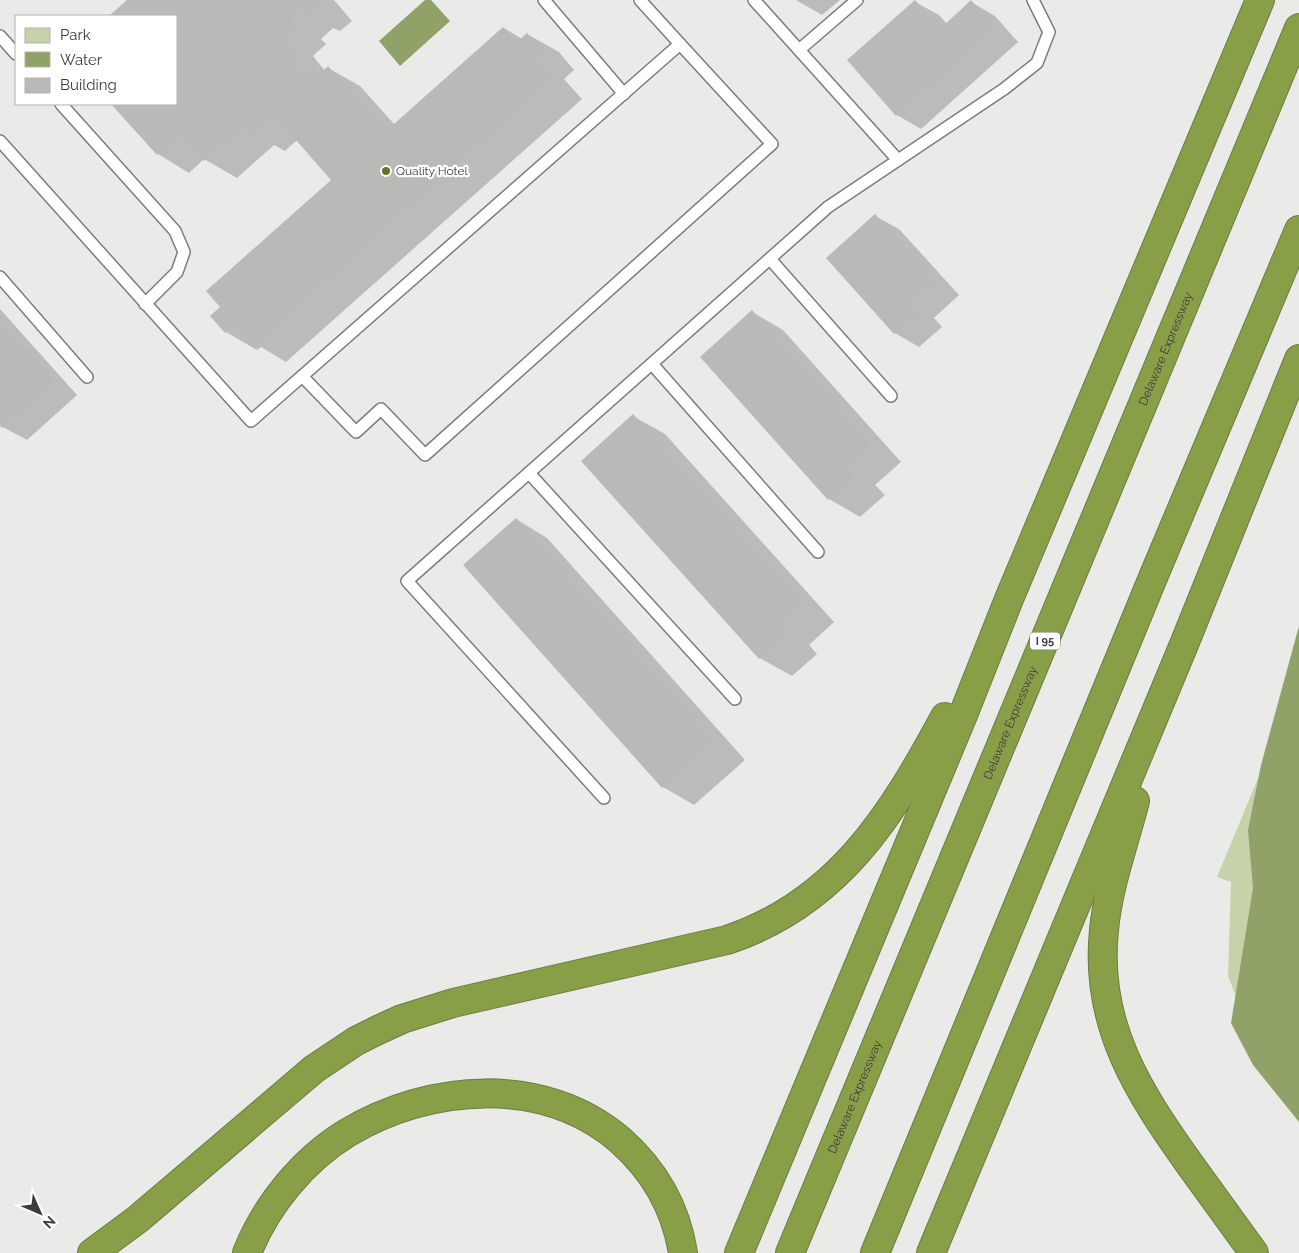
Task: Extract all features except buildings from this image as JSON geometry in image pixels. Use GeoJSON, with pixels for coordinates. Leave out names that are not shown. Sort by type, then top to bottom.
{"type":"FeatureCollection","features":[{"type":"Feature","properties":{"kind":"highway"},"geometry":{"type":"LineString","coordinates":[[739,1253],[1009,599],[1260,0]]}},
{"type":"Feature","properties":{"kind":"highway","name":"Delaware Expressway"},"geometry":{"type":"LineString","coordinates":[[790,1253],[1299,28]]}},
{"type":"Feature","properties":{"kind":"highway"},"geometry":{"type":"LineString","coordinates":[[875,1253],[1150,584],[1299,230]]}},
{"type":"Feature","properties":{"kind":"highway"},"geometry":{"type":"LineString","coordinates":[[931,1253],[1161,700],[1299,359]]}},
{"type":"Feature","properties":{"kind":"highway"},"geometry":{"type":"LineString","coordinates":[[92,1253],[138,1219],[307,1075],[356,1041],[378,1030],[402,1019],[453,1003],[727,940],[749,933],[774,921],[813,896],[848,864],[895,802],[928,748],[1009,599]]}},
{"type":"Feature","properties":{"kind":"highway"},"geometry":{"type":"LineString","coordinates":[[1161,700],[1110,889],[1103,953],[1106,997],[1121,1050],[1141,1092],[1167,1133],[1254,1253]]}},
{"type":"Feature","properties":{"kind":"highway"},"geometry":{"type":"LineString","coordinates":[[247,1253],[262,1222],[286,1188],[314,1159],[347,1133],[387,1113],[409,1105],[438,1098],[477,1094],[514,1095],[536,1098],[569,1108],[600,1124],[627,1146],[662,1190],[672,1210],[683,1253]]}},
{"type":"Feature","properties":{"kind":"lane"},"geometry":{"type":"LineString","coordinates":[[544,0],[624,94]]}},
{"type":"Feature","properties":{"kind":"lane"},"geometry":{"type":"LineString","coordinates":[[302,376],[356,432],[381,409],[425,455],[772,144],[640,0]]}},
{"type":"Feature","properties":{"kind":"lane"},"geometry":{"type":"LineString","coordinates":[[754,0],[898,160]]}},
{"type":"Feature","properties":{"kind":"lane"},"geometry":{"type":"LineString","coordinates":[[799,50],[857,0]]}},
{"type":"Feature","properties":{"kind":"lane"},"geometry":{"type":"LineString","coordinates":[[604,798],[407,581],[828,207],[1004,89],[1037,63],[1049,32],[1033,0]]}},
{"type":"Feature","properties":{"kind":"lane"},"geometry":{"type":"LineString","coordinates":[[0,36],[15,53]]}},
{"type":"Feature","properties":{"kind":"lane"},"geometry":{"type":"LineString","coordinates":[[0,141],[251,421],[680,44]]}},
{"type":"Feature","properties":{"kind":"lane"},"geometry":{"type":"LineString","coordinates":[[62,105],[175,231],[184,252],[177,272],[146,304]]}},
{"type":"Feature","properties":{"kind":"lane"},"geometry":{"type":"LineString","coordinates":[[770,259],[890,396]]}},
{"type":"Feature","properties":{"kind":"lane"},"geometry":{"type":"LineString","coordinates":[[0,277],[87,377]]}},
{"type":"Feature","properties":{"kind":"lane"},"geometry":{"type":"LineString","coordinates":[[652,364],[818,552]]}},
{"type":"Feature","properties":{"kind":"lane"},"geometry":{"type":"LineString","coordinates":[[530,472],[735,699]]}},
{"type":"Feature","properties":{"kind":"green space"},"geometry":{"type":"Polygon","coordinates":[[[1299,680],[1253,1040],[1228,976],[1231,882],[1217,877],[1299,680]]]}},
{"type":"Feature","properties":{"kind":"water"},"geometry":{"type":"Polygon","coordinates":[[[425,0],[431,0],[450,21],[400,66],[379,41],[425,0]]]}},
{"type":"Feature","properties":{"kind":"water"},"geometry":{"type":"Polygon","coordinates":[[[1299,626],[1299,1122],[1253,1065],[1231,1023],[1253,888],[1248,830],[1261,765],[1299,626]]]}},
{"type":"Feature","properties":{"kind":"place","name":"Quality Hotel"},"geometry":{"type":"Point","coordinates":[386,171]}}]}
